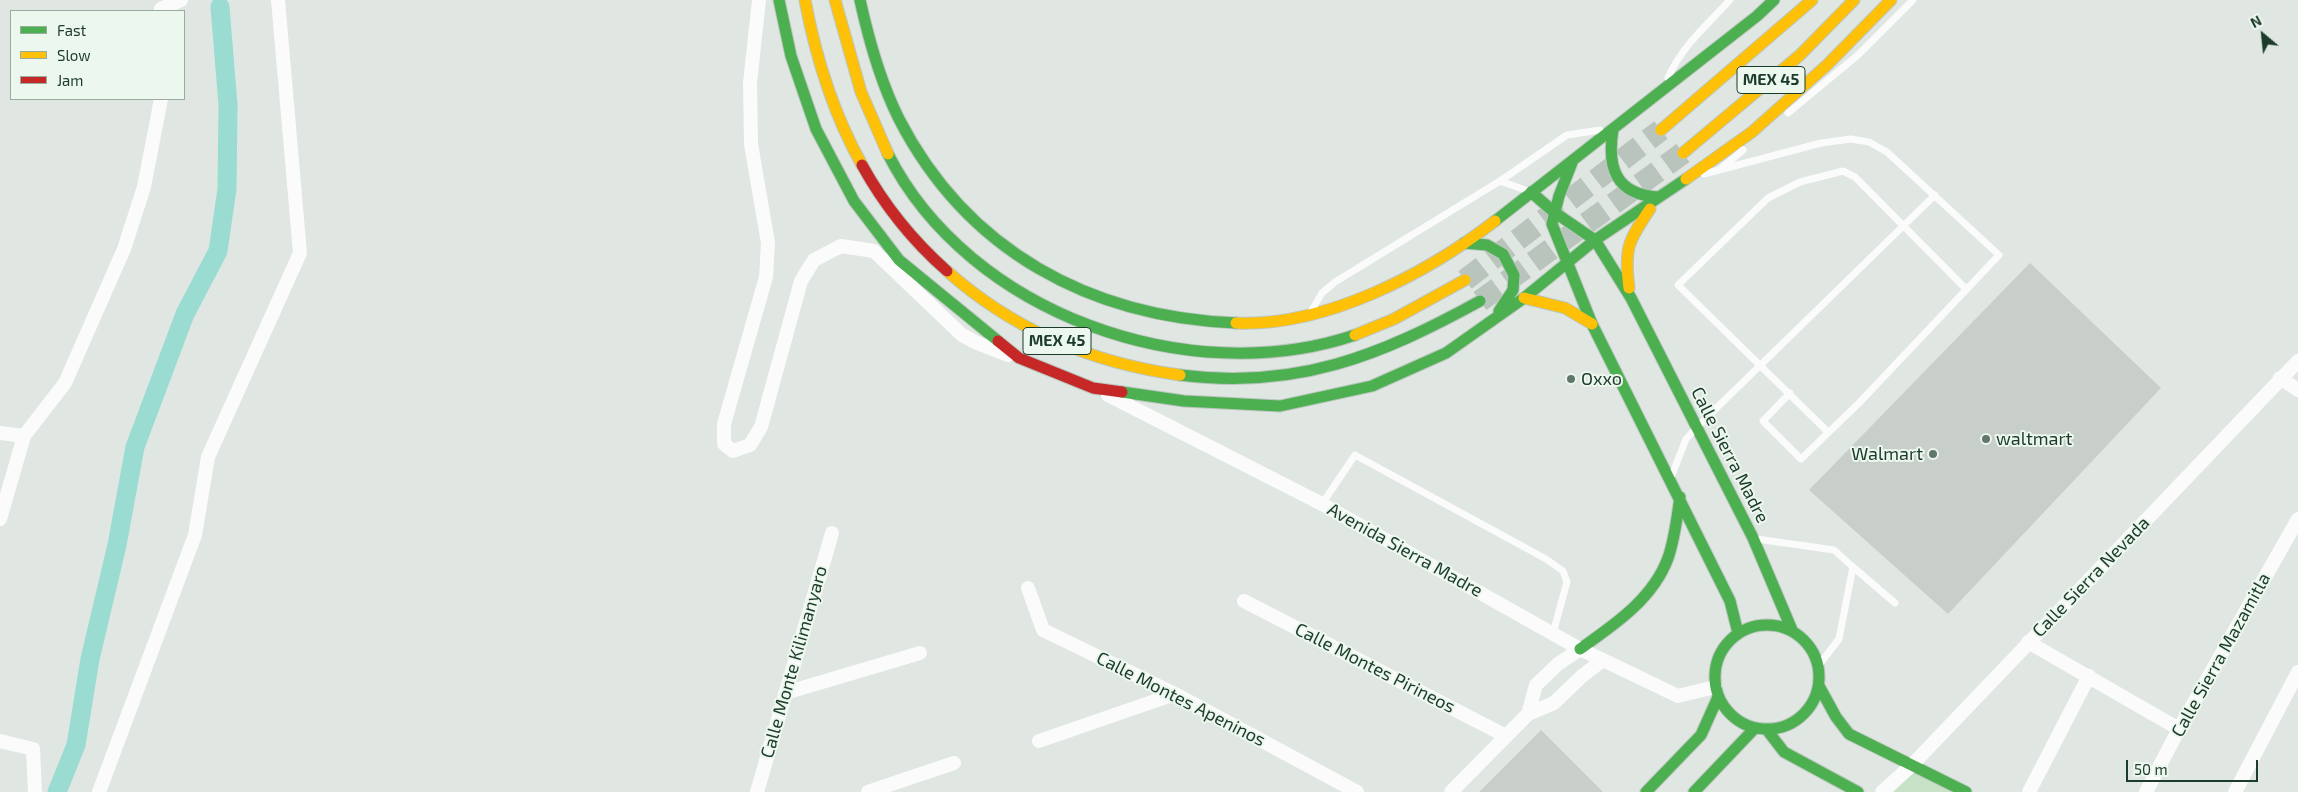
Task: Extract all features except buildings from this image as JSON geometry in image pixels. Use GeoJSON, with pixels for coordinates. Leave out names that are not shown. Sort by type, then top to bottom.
{"type":"FeatureCollection","features":[{"type":"Feature","properties":{"kind":"street"},"geometry":{"type":"LineString","coordinates":[[159,7],[181,0]]}},
{"type":"Feature","properties":{"kind":"street"},"geometry":{"type":"LineString","coordinates":[[99,792],[195,536],[208,457],[300,254],[278,0]]}},
{"type":"Feature","properties":{"kind":"street"},"geometry":{"type":"LineString","coordinates":[[759,0],[750,83],[752,144],[768,243],[766,277],[724,424],[724,444],[733,451],[750,445],[761,427],[801,281],[814,260],[841,246],[874,251],[962,335],[977,343],[1097,389],[1184,400],[1280,406],[1372,386],[1446,353],[1524,298],[1595,240],[1752,132],[1827,65],[1891,0]]}},
{"type":"Feature","properties":{"kind":"street"},"geometry":{"type":"LineString","coordinates":[[779,0],[791,56],[816,129],[854,201],[900,260],[954,307],[1019,358]]}},
{"type":"Feature","properties":{"kind":"street","name":"MEX 45"},"geometry":{"type":"LineString","coordinates":[[805,0],[815,56],[826,92],[868,179],[911,237],[936,261],[1007,318],[1034,332],[1091,354],[1161,372],[1225,378],[1282,376],[1317,370],[1378,354],[1422,333],[1480,301]]}},
{"type":"Feature","properties":{"kind":"street","name":"MEX 45"},"geometry":{"type":"LineString","coordinates":[[835,0],[851,66],[866,108],[902,178],[919,202],[969,253],[1026,294],[1066,315],[1113,334],[1152,345],[1206,351],[1259,353],[1285,351],[1318,346],[1360,333],[1394,319],[1465,280]]}},
{"type":"Feature","properties":{"kind":"street"},"geometry":{"type":"LineString","coordinates":[[860,0],[884,89],[909,140],[937,180],[966,215],[992,239],[1020,259],[1068,285],[1097,297],[1157,314],[1191,320],[1234,322],[1269,321],[1308,315],[1346,303],[1378,290],[1464,243],[1758,16],[1774,0]]}},
{"type":"Feature","properties":{"kind":"street","name":"MEX 45"},"geometry":{"type":"LineString","coordinates":[[1661,130],[1812,0]]}},
{"type":"Feature","properties":{"kind":"street","name":"MEX 45"},"geometry":{"type":"LineString","coordinates":[[1683,154],[1800,55],[1854,0]]}},
{"type":"Feature","properties":{"kind":"street"},"geometry":{"type":"LineString","coordinates":[[0,518],[5,481],[24,436],[65,383],[124,248],[144,186],[161,100]]}},
{"type":"Feature","properties":{"kind":"street"},"geometry":{"type":"LineString","coordinates":[[1613,129],[1610,156],[1616,173],[1629,189],[1647,197],[1659,197]]}},
{"type":"Feature","properties":{"kind":"street"},"geometry":{"type":"LineString","coordinates":[[1574,159],[1554,212],[1552,224],[1592,324],[1671,478],[1730,601],[1738,633]]}},
{"type":"Feature","properties":{"kind":"street"},"geometry":{"type":"LineString","coordinates":[[1531,192],[1554,212],[1567,219],[1595,240],[1631,298]]}},
{"type":"Feature","properties":{"kind":"street"},"geometry":{"type":"LineString","coordinates":[[1631,298],[1625,259],[1626,251],[1632,234],[1659,197]]}},
{"type":"Feature","properties":{"kind":"street"},"geometry":{"type":"LineString","coordinates":[[1464,243],[1487,245],[1503,254],[1514,275],[1513,290],[1495,317]]}},
{"type":"Feature","properties":{"kind":"street"},"geometry":{"type":"LineString","coordinates":[[1524,298],[1565,308],[1592,324]]}},
{"type":"Feature","properties":{"kind":"street","name":"Calle Sierra Madre"},"geometry":{"type":"LineString","coordinates":[[1631,298],[1753,538],[1792,630]]}},
{"type":"Feature","properties":{"kind":"street","name":"Calle Sierra Nevada"},"geometry":{"type":"LineString","coordinates":[[1882,792],[1912,765],[2298,361]]}},
{"type":"Feature","properties":{"kind":"street"},"geometry":{"type":"LineString","coordinates":[[2280,378],[2298,390]]}},
{"type":"Feature","properties":{"kind":"street","name":"Avenida Sierra Madre"},"geometry":{"type":"LineString","coordinates":[[1097,389],[1322,504],[1580,649],[1678,696],[1716,692]]}},
{"type":"Feature","properties":{"kind":"street"},"geometry":{"type":"LineString","coordinates":[[0,432],[24,436]]}},
{"type":"Feature","properties":{"kind":"street"},"geometry":{"type":"LineString","coordinates":[[1528,714],[1536,685],[1558,664],[1616,624],[1656,580],[1670,548],[1680,497]]}},
{"type":"Feature","properties":{"kind":"street","name":"Calle Sierra Mazamitla"},"geometry":{"type":"LineString","coordinates":[[2146,792],[2179,729],[2298,519]]}},
{"type":"Feature","properties":{"kind":"street","name":"Calle Monte Kilimanyaro"},"geometry":{"type":"LineString","coordinates":[[757,792],[832,533]]}},
{"type":"Feature","properties":{"kind":"street","name":"Calle Montes Apeninos"},"geometry":{"type":"LineString","coordinates":[[1028,588],[1043,630],[1175,694],[1357,792]]}},
{"type":"Feature","properties":{"kind":"street","name":"Calle Montes Pirineos"},"geometry":{"type":"LineString","coordinates":[[1244,601],[1506,736]]}},
{"type":"Feature","properties":{"kind":"street"},"geometry":{"type":"LineString","coordinates":[[1646,792],[1701,736],[1716,692],[1715,666],[1723,647],[1738,633],[1755,625],[1774,624],[1792,630],[1806,640],[1815,654],[1819,665],[1819,686],[1809,708],[1790,724],[1761,729],[1694,792]]}},
{"type":"Feature","properties":{"kind":"street"},"geometry":{"type":"LineString","coordinates":[[2028,642],[2179,729]]}},
{"type":"Feature","properties":{"kind":"street"},"geometry":{"type":"LineString","coordinates":[[785,693],[920,653]]}},
{"type":"Feature","properties":{"kind":"street"},"geometry":{"type":"LineString","coordinates":[[1451,792],[1528,714],[1554,703],[1582,676],[1603,660]]}},
{"type":"Feature","properties":{"kind":"street"},"geometry":{"type":"LineString","coordinates":[[2234,792],[2292,696],[2298,672]]}},
{"type":"Feature","properties":{"kind":"street"},"geometry":{"type":"LineString","coordinates":[[2029,792],[2089,676]]}},
{"type":"Feature","properties":{"kind":"street"},"geometry":{"type":"LineString","coordinates":[[1819,686],[1836,717],[1849,734],[1966,792]]}},
{"type":"Feature","properties":{"kind":"street"},"geometry":{"type":"LineString","coordinates":[[1716,692],[1727,711],[1740,722],[1761,729],[1784,752],[1858,792]]}},
{"type":"Feature","properties":{"kind":"street"},"geometry":{"type":"LineString","coordinates":[[1039,741],[1175,694]]}},
{"type":"Feature","properties":{"kind":"street"},"geometry":{"type":"LineString","coordinates":[[0,741],[33,749],[35,792]]}},
{"type":"Feature","properties":{"kind":"street"},"geometry":{"type":"LineString","coordinates":[[868,792],[954,763]]}},
{"type":"Feature","properties":{"kind":"lane"},"geometry":{"type":"LineString","coordinates":[[1664,88],[1674,66],[1691,42],[1730,0]]}},
{"type":"Feature","properties":{"kind":"lane"},"geometry":{"type":"LineString","coordinates":[[1785,115],[1858,55],[1913,0]]}},
{"type":"Feature","properties":{"kind":"lane"},"geometry":{"type":"LineString","coordinates":[[1308,315],[1322,293],[1336,282],[1500,181],[1567,136],[1613,129]]}},
{"type":"Feature","properties":{"kind":"lane"},"geometry":{"type":"LineString","coordinates":[[1756,139],[1763,133]]}},
{"type":"Feature","properties":{"kind":"lane"},"geometry":{"type":"LineString","coordinates":[[1683,181],[1821,143],[1852,139],[1869,142],[1888,152],[1999,255],[1860,403],[1801,459],[1763,421],[1790,393]]}},
{"type":"Feature","properties":{"kind":"lane"},"geometry":{"type":"LineString","coordinates":[[1719,170],[1748,146]]}},
{"type":"Feature","properties":{"kind":"lane"},"geometry":{"type":"LineString","coordinates":[[1828,432],[1678,285],[1768,198],[1800,182],[1843,171],[1855,177],[1966,289]]}},
{"type":"Feature","properties":{"kind":"lane"},"geometry":{"type":"LineString","coordinates":[[1500,181],[1531,192]]}},
{"type":"Feature","properties":{"kind":"lane"},"geometry":{"type":"LineString","coordinates":[[1671,478],[1686,439],[1697,427],[1935,195]]}},
{"type":"Feature","properties":{"kind":"lane"},"geometry":{"type":"LineString","coordinates":[[1322,504],[1355,455],[1546,559],[1563,571],[1567,582],[1553,633]]}},
{"type":"Feature","properties":{"kind":"lane"},"geometry":{"type":"LineString","coordinates":[[1753,538],[1834,550],[1895,603]]}},
{"type":"Feature","properties":{"kind":"lane"},"geometry":{"type":"LineString","coordinates":[[1819,665],[1839,639],[1853,567]]}},
{"type":"Feature","properties":{"kind":"green space"},"geometry":{"type":"Polygon","coordinates":[[[1914,769],[1952,792],[1894,792],[1914,769]]]}},
{"type":"Feature","properties":{"kind":"waterway"},"geometry":{"type":"LineString","coordinates":[[57,792],[76,745],[90,659],[117,545],[135,447],[185,314],[218,251],[227,189],[228,105],[220,7]]}},
{"type":"Feature","properties":{"kind":"tunnel"},"geometry":{"type":"LineString","coordinates":[[1465,280],[1661,130]]}},
{"type":"Feature","properties":{"kind":"tunnel"},"geometry":{"type":"LineString","coordinates":[[1480,301],[1683,153]]}},
{"type":"Feature","properties":{"kind":"traffic: fast"},"geometry":{"type":"LineString","coordinates":[[779,0],[791,56],[816,129],[854,201],[899,260],[998,341]]}},
{"type":"Feature","properties":{"kind":"traffic: fast"},"geometry":{"type":"LineString","coordinates":[[860,0],[876,61],[899,119],[927,165],[960,206],[997,240],[1038,268],[1083,291],[1131,307],[1182,318],[1236,323]]}},
{"type":"Feature","properties":{"kind":"traffic: fast"},"geometry":{"type":"LineString","coordinates":[[1495,221],[1757,16],[1774,0]]}},
{"type":"Feature","properties":{"kind":"traffic: fast"},"geometry":{"type":"LineString","coordinates":[[1613,129],[1611,155],[1617,176],[1632,191],[1659,197]]}},
{"type":"Feature","properties":{"kind":"traffic: fast"},"geometry":{"type":"LineString","coordinates":[[888,154],[925,210],[972,258],[1028,296],[1090,326],[1156,345],[1223,353],[1291,350],[1355,335]]}},
{"type":"Feature","properties":{"kind":"traffic: fast"},"geometry":{"type":"LineString","coordinates":[[1573,160],[1559,196],[1552,224],[1592,324],[1730,601],[1738,633]]}},
{"type":"Feature","properties":{"kind":"traffic: fast"},"geometry":{"type":"LineString","coordinates":[[1122,392],[1184,401],[1280,406],[1372,386],[1446,353],[1524,298],[1595,240],[1686,179]]}},
{"type":"Feature","properties":{"kind":"traffic: fast"},"geometry":{"type":"LineString","coordinates":[[1531,192],[1554,212],[1595,240],[1631,298],[1753,538],[1792,630]]}},
{"type":"Feature","properties":{"kind":"traffic: fast"},"geometry":{"type":"LineString","coordinates":[[1464,243],[1487,245],[1503,254],[1514,275],[1513,290],[1499,311]]}},
{"type":"Feature","properties":{"kind":"traffic: fast"},"geometry":{"type":"LineString","coordinates":[[1180,375],[1262,378],[1300,373],[1372,353],[1443,321],[1480,301]]}},
{"type":"Feature","properties":{"kind":"traffic: fast"},"geometry":{"type":"LineString","coordinates":[[1580,649],[1631,610],[1653,586],[1668,558],[1680,497]]}},
{"type":"Feature","properties":{"kind":"traffic: fast"},"geometry":{"type":"LineString","coordinates":[[1767,625],[1787,629],[1804,640],[1815,657],[1819,677],[1815,697],[1804,714],[1787,725],[1767,729],[1747,725],[1730,714],[1719,697],[1715,677],[1719,657],[1730,640],[1747,629],[1767,625]]}},
{"type":"Feature","properties":{"kind":"traffic: fast"},"geometry":{"type":"LineString","coordinates":[[1819,686],[1836,717],[1849,734],[1966,792]]}},
{"type":"Feature","properties":{"kind":"traffic: fast"},"geometry":{"type":"LineString","coordinates":[[1646,792],[1701,735],[1718,697]]}},
{"type":"Feature","properties":{"kind":"traffic: fast"},"geometry":{"type":"LineString","coordinates":[[1694,792],[1755,728]]}},
{"type":"Feature","properties":{"kind":"traffic: fast"},"geometry":{"type":"LineString","coordinates":[[1767,730],[1784,752],[1858,792]]}},
{"type":"Feature","properties":{"kind":"traffic: slow"},"geometry":{"type":"LineString","coordinates":[[805,0],[814,43],[827,85],[842,126],[862,165]]}},
{"type":"Feature","properties":{"kind":"traffic: slow"},"geometry":{"type":"LineString","coordinates":[[835,0],[861,92],[888,154]]}},
{"type":"Feature","properties":{"kind":"traffic: slow"},"geometry":{"type":"LineString","coordinates":[[1661,130],[1812,0]]}},
{"type":"Feature","properties":{"kind":"traffic: slow"},"geometry":{"type":"LineString","coordinates":[[1683,153],[1800,55],[1854,0]]}},
{"type":"Feature","properties":{"kind":"traffic: slow"},"geometry":{"type":"LineString","coordinates":[[1686,179],[1752,132],[1827,65],[1891,0]]}},
{"type":"Feature","properties":{"kind":"traffic: slow"},"geometry":{"type":"LineString","coordinates":[[1629,288],[1627,264],[1629,246],[1650,209]]}},
{"type":"Feature","properties":{"kind":"traffic: slow"},"geometry":{"type":"LineString","coordinates":[[1236,323],[1270,322],[1304,316],[1339,306],[1373,293],[1406,278],[1438,260],[1495,221]]}},
{"type":"Feature","properties":{"kind":"traffic: slow"},"geometry":{"type":"LineString","coordinates":[[947,271],[972,292],[999,310],[1055,341],[1116,362],[1147,370],[1180,375]]}},
{"type":"Feature","properties":{"kind":"traffic: slow"},"geometry":{"type":"LineString","coordinates":[[1355,335],[1394,319],[1465,280]]}},
{"type":"Feature","properties":{"kind":"traffic: slow"},"geometry":{"type":"LineString","coordinates":[[1524,298],[1565,308],[1592,324]]}},
{"type":"Feature","properties":{"kind":"traffic: jam"},"geometry":{"type":"LineString","coordinates":[[862,165],[900,222],[947,271]]}},
{"type":"Feature","properties":{"kind":"traffic: jam"},"geometry":{"type":"LineString","coordinates":[[998,341],[1019,358],[1093,388],[1122,392]]}},
{"type":"Feature","properties":{"kind":"place","name":"Oxxo"},"geometry":{"type":"Point","coordinates":[1571,379]}},
{"type":"Feature","properties":{"kind":"place","name":"waltmart"},"geometry":{"type":"Point","coordinates":[1986,439]}},
{"type":"Feature","properties":{"kind":"place","name":"Walmart"},"geometry":{"type":"Point","coordinates":[1933,454]}}]}
